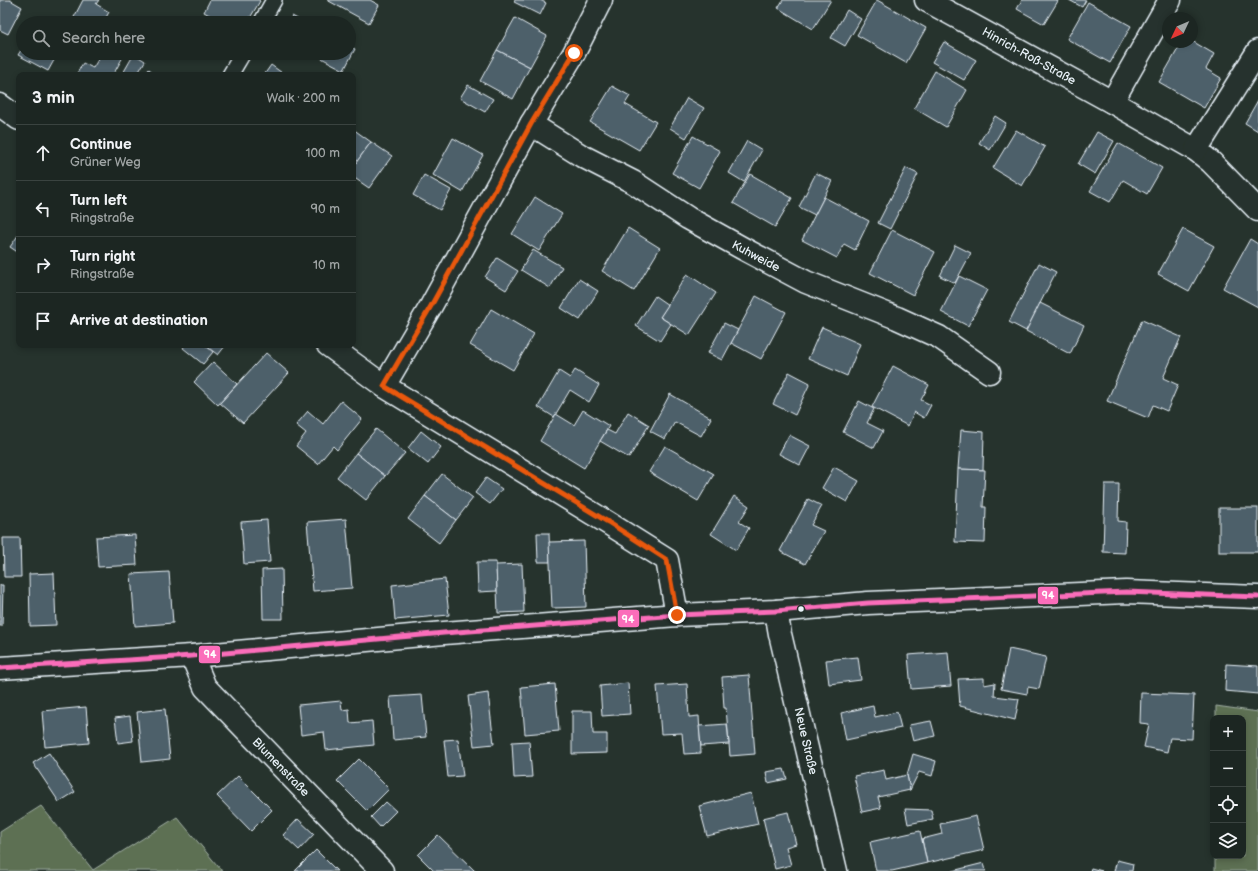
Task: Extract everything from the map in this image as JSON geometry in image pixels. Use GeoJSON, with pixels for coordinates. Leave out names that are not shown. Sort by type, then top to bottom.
{"type":"FeatureCollection","features":[{"type":"Feature","properties":{"kind":"street"},"geometry":{"type":"LineString","coordinates":[[384,386],[431,306],[531,124],[574,53],[602,0]]}},
{"type":"Feature","properties":{"kind":"street","name":"Hinrich-Roß-Straße"},"geometry":{"type":"LineString","coordinates":[[926,0],[949,5],[1196,150],[1211,162],[1258,210]]}},
{"type":"Feature","properties":{"kind":"street"},"geometry":{"type":"LineString","coordinates":[[1112,102],[1170,0]]}},
{"type":"Feature","properties":{"kind":"street"},"geometry":{"type":"LineString","coordinates":[[1196,150],[1258,51]]}},
{"type":"Feature","properties":{"kind":"street"},"geometry":{"type":"LineString","coordinates":[[0,105],[16,117]]}},
{"type":"Feature","properties":{"kind":"street","name":"Kuhweide"},"geometry":{"type":"LineString","coordinates":[[531,124],[582,156],[633,182],[688,218],[742,248],[806,282],[897,318],[939,337],[989,372]]}},
{"type":"Feature","properties":{"kind":"street"},"geometry":{"type":"LineString","coordinates":[[332,348],[384,386],[608,522],[667,560],[677,615]]}},
{"type":"Feature","properties":{"kind":"street"},"geometry":{"type":"LineString","coordinates":[[0,668],[192,656],[444,633],[677,615],[776,611],[868,604],[1126,592],[1258,597]]}},
{"type":"Feature","properties":{"kind":"street","name":"Neue Straße"},"geometry":{"type":"LineString","coordinates":[[776,611],[836,871]]}},
{"type":"Feature","properties":{"kind":"street","name":"Blumenstraße"},"geometry":{"type":"LineString","coordinates":[[192,656],[205,688],[382,871]]}},
{"type":"Feature","properties":{"kind":"lane"},"geometry":{"type":"LineString","coordinates":[[265,16],[274,0]]}},
{"type":"Feature","properties":{"kind":"lane"},"geometry":{"type":"LineString","coordinates":[[232,72],[239,60]]}},
{"type":"Feature","properties":{"kind":"green space"},"geometry":{"type":"Polygon","coordinates":[[[1216,706],[1258,712],[1258,871],[1215,871],[1215,859],[1246,859],[1246,715],[1216,715],[1216,706]]]}},
{"type":"Feature","properties":{"kind":"green space"},"geometry":{"type":"Polygon","coordinates":[[[41,806],[93,870],[177,817],[222,871],[0,871],[0,832],[41,806]]]}},
{"type":"Feature","properties":{"kind":"building"},"geometry":{"type":"Polygon","coordinates":[[[0,0],[10,0],[22,7],[8,34],[0,30],[0,0]]]}},
{"type":"Feature","properties":{"kind":"building"},"geometry":{"type":"Polygon","coordinates":[[[83,0],[99,0],[96,4],[109,12],[107,16],[75,16],[83,0]]]}},
{"type":"Feature","properties":{"kind":"building"},"geometry":{"type":"Polygon","coordinates":[[[210,0],[260,1],[251,16],[211,16],[204,12],[210,0]]]}},
{"type":"Feature","properties":{"kind":"building"},"geometry":{"type":"Polygon","coordinates":[[[327,0],[370,0],[379,5],[369,23],[327,0]]]}},
{"type":"Feature","properties":{"kind":"building"},"geometry":{"type":"Polygon","coordinates":[[[515,0],[540,0],[546,3],[540,15],[514,2],[515,0]]]}},
{"type":"Feature","properties":{"kind":"building"},"geometry":{"type":"Polygon","coordinates":[[[783,0],[831,0],[813,29],[778,8],[783,0]]]}},
{"type":"Feature","properties":{"kind":"building"},"geometry":{"type":"Polygon","coordinates":[[[877,0],[926,28],[906,63],[857,35],[877,0]]]}},
{"type":"Feature","properties":{"kind":"building"},"geometry":{"type":"Polygon","coordinates":[[[1022,0],[1058,1],[1044,24],[1017,9],[1022,0]]]}},
{"type":"Feature","properties":{"kind":"building"},"geometry":{"type":"Polygon","coordinates":[[[1069,0],[1086,0],[1082,7],[1069,0]]]}},
{"type":"Feature","properties":{"kind":"building"},"geometry":{"type":"Polygon","coordinates":[[[1088,2],[1131,26],[1110,63],[1067,39],[1088,2]]]}},
{"type":"Feature","properties":{"kind":"building"},"geometry":{"type":"Polygon","coordinates":[[[847,10],[861,19],[845,46],[831,38],[847,10]]]}},
{"type":"Feature","properties":{"kind":"building"},"geometry":{"type":"Polygon","coordinates":[[[515,18],[547,36],[530,67],[497,50],[515,18]]]}},
{"type":"Feature","properties":{"kind":"building"},"geometry":{"type":"Polygon","coordinates":[[[944,42],[976,60],[964,80],[932,62],[944,42]]]}},
{"type":"Feature","properties":{"kind":"building"},"geometry":{"type":"Polygon","coordinates":[[[1198,45],[1214,54],[1206,69],[1221,78],[1204,108],[1159,82],[1179,48],[1198,48],[1198,45]]]}},
{"type":"Feature","properties":{"kind":"building"},"geometry":{"type":"Polygon","coordinates":[[[497,50],[530,67],[513,99],[480,81],[497,50]]]}},
{"type":"Feature","properties":{"kind":"building"},"geometry":{"type":"Polygon","coordinates":[[[27,60],[54,60],[48,71],[27,60]]]}},
{"type":"Feature","properties":{"kind":"building"},"geometry":{"type":"Polygon","coordinates":[[[98,60],[121,60],[115,72],[78,72],[83,63],[93,68],[98,60]]]}},
{"type":"Feature","properties":{"kind":"building"},"geometry":{"type":"Polygon","coordinates":[[[131,60],[145,61],[139,72],[124,72],[131,60]]]}},
{"type":"Feature","properties":{"kind":"building"},"geometry":{"type":"Polygon","coordinates":[[[325,60],[349,60],[344,70],[325,60]]]}},
{"type":"Feature","properties":{"kind":"building"},"geometry":{"type":"Polygon","coordinates":[[[271,65],[281,72],[266,72],[271,65]]]}},
{"type":"Feature","properties":{"kind":"building"},"geometry":{"type":"Polygon","coordinates":[[[935,71],[967,90],[946,127],[914,108],[935,71]]]}},
{"type":"Feature","properties":{"kind":"building"},"geometry":{"type":"Polygon","coordinates":[[[468,85],[493,99],[485,112],[460,98],[468,85]]]}},
{"type":"Feature","properties":{"kind":"building"},"geometry":{"type":"Polygon","coordinates":[[[612,86],[630,96],[625,104],[656,122],[639,150],[590,122],[612,86]]]}},
{"type":"Feature","properties":{"kind":"building"},"geometry":{"type":"Polygon","coordinates":[[[687,98],[704,108],[686,138],[670,128],[687,98]]]}},
{"type":"Feature","properties":{"kind":"building"},"geometry":{"type":"Polygon","coordinates":[[[1258,100],[1258,131],[1245,123],[1258,100]]]}},
{"type":"Feature","properties":{"kind":"building"},"geometry":{"type":"Polygon","coordinates":[[[995,116],[1006,123],[990,150],[979,143],[995,116]]]}},
{"type":"Feature","properties":{"kind":"building"},"geometry":{"type":"Polygon","coordinates":[[[1016,130],[1045,147],[1022,186],[993,168],[1016,130]]]}},
{"type":"Feature","properties":{"kind":"building"},"geometry":{"type":"Polygon","coordinates":[[[356,131],[371,142],[356,163],[356,131]]]}},
{"type":"Feature","properties":{"kind":"building"},"geometry":{"type":"Polygon","coordinates":[[[1097,132],[1114,141],[1095,174],[1078,164],[1097,132]]]}},
{"type":"Feature","properties":{"kind":"building"},"geometry":{"type":"Polygon","coordinates":[[[693,136],[720,151],[699,188],[672,173],[693,136]]]}},
{"type":"Feature","properties":{"kind":"building"},"geometry":{"type":"Polygon","coordinates":[[[453,138],[483,155],[462,192],[433,175],[453,138]]]}},
{"type":"Feature","properties":{"kind":"building"},"geometry":{"type":"Polygon","coordinates":[[[747,141],[762,150],[744,182],[729,173],[747,141]]]}},
{"type":"Feature","properties":{"kind":"building"},"geometry":{"type":"Polygon","coordinates":[[[371,142],[392,156],[369,188],[356,179],[356,163],[371,142]]]}},
{"type":"Feature","properties":{"kind":"building"},"geometry":{"type":"Polygon","coordinates":[[[1118,143],[1162,168],[1147,194],[1123,180],[1110,202],[1090,191],[1118,143]]]}},
{"type":"Feature","properties":{"kind":"building"},"geometry":{"type":"Polygon","coordinates":[[[906,168],[918,174],[890,229],[878,223],[906,168]]]}},
{"type":"Feature","properties":{"kind":"building"},"geometry":{"type":"Polygon","coordinates":[[[816,173],[832,181],[815,215],[799,207],[816,173]]]}},
{"type":"Feature","properties":{"kind":"building"},"geometry":{"type":"Polygon","coordinates":[[[750,174],[792,198],[775,227],[733,203],[750,174]]]}},
{"type":"Feature","properties":{"kind":"building"},"geometry":{"type":"Polygon","coordinates":[[[424,175],[451,190],[440,210],[413,195],[424,175]]]}},
{"type":"Feature","properties":{"kind":"building"},"geometry":{"type":"Polygon","coordinates":[[[535,197],[562,214],[539,251],[512,234],[535,197]]]}},
{"type":"Feature","properties":{"kind":"building"},"geometry":{"type":"Polygon","coordinates":[[[824,197],[869,221],[855,250],[844,244],[837,258],[802,240],[824,197]]]}},
{"type":"Feature","properties":{"kind":"building"},"geometry":{"type":"Polygon","coordinates":[[[628,228],[660,248],[634,291],[602,271],[628,228]]]}},
{"type":"Feature","properties":{"kind":"building"},"geometry":{"type":"Polygon","coordinates":[[[1183,229],[1214,246],[1189,291],[1158,274],[1183,229]]]}},
{"type":"Feature","properties":{"kind":"building"},"geometry":{"type":"Polygon","coordinates":[[[892,230],[935,252],[913,295],[870,273],[892,230]]]}},
{"type":"Feature","properties":{"kind":"building"},"geometry":{"type":"Polygon","coordinates":[[[16,238],[16,251],[10,247],[16,238]]]}},
{"type":"Feature","properties":{"kind":"building"},"geometry":{"type":"Polygon","coordinates":[[[1250,239],[1258,244],[1258,307],[1223,288],[1250,239]]]}},
{"type":"Feature","properties":{"kind":"building"},"geometry":{"type":"Polygon","coordinates":[[[955,245],[971,253],[955,283],[940,276],[955,245]]]}},
{"type":"Feature","properties":{"kind":"building"},"geometry":{"type":"Polygon","coordinates":[[[533,250],[562,267],[550,288],[521,270],[533,250]]]}},
{"type":"Feature","properties":{"kind":"building"},"geometry":{"type":"Polygon","coordinates":[[[497,258],[518,271],[506,290],[485,277],[497,258]]]}},
{"type":"Feature","properties":{"kind":"building"},"geometry":{"type":"Polygon","coordinates":[[[1039,263],[1056,272],[1026,331],[1009,322],[1039,263]]]}},
{"type":"Feature","properties":{"kind":"building"},"geometry":{"type":"Polygon","coordinates":[[[687,274],[716,293],[689,335],[660,317],[687,274]]]}},
{"type":"Feature","properties":{"kind":"building"},"geometry":{"type":"Polygon","coordinates":[[[959,276],[987,290],[968,326],[941,312],[959,276]]]}},
{"type":"Feature","properties":{"kind":"building"},"geometry":{"type":"Polygon","coordinates":[[[579,279],[598,291],[580,320],[561,308],[579,279]]]}},
{"type":"Feature","properties":{"kind":"building"},"geometry":{"type":"Polygon","coordinates":[[[655,296],[668,305],[660,317],[671,324],[660,341],[636,326],[655,296]]]}},
{"type":"Feature","properties":{"kind":"building"},"geometry":{"type":"Polygon","coordinates":[[[756,296],[786,312],[761,359],[731,343],[756,296]]]}},
{"type":"Feature","properties":{"kind":"building"},"geometry":{"type":"Polygon","coordinates":[[[1040,303],[1084,325],[1070,354],[1026,331],[1040,303]]]}},
{"type":"Feature","properties":{"kind":"building"},"geometry":{"type":"Polygon","coordinates":[[[491,309],[534,334],[513,370],[470,345],[491,309]]]}},
{"type":"Feature","properties":{"kind":"building"},"geometry":{"type":"Polygon","coordinates":[[[1142,320],[1181,337],[1163,378],[1178,385],[1167,411],[1153,405],[1148,418],[1107,401],[1142,320]]]}},
{"type":"Feature","properties":{"kind":"building"},"geometry":{"type":"Polygon","coordinates":[[[724,323],[738,330],[722,360],[708,353],[724,323]]]}},
{"type":"Feature","properties":{"kind":"building"},"geometry":{"type":"Polygon","coordinates":[[[822,327],[860,344],[847,376],[808,359],[822,327]]]}},
{"type":"Feature","properties":{"kind":"building"},"geometry":{"type":"Polygon","coordinates":[[[183,348],[208,348],[213,352],[203,364],[183,348]]]}},
{"type":"Feature","properties":{"kind":"building"},"geometry":{"type":"Polygon","coordinates":[[[209,348],[224,348],[218,355],[209,348]]]}},
{"type":"Feature","properties":{"kind":"building"},"geometry":{"type":"Polygon","coordinates":[[[266,353],[289,373],[243,423],[220,403],[266,353]]]}},
{"type":"Feature","properties":{"kind":"building"},"geometry":{"type":"Polygon","coordinates":[[[213,362],[237,384],[218,405],[194,382],[213,362]]]}},
{"type":"Feature","properties":{"kind":"building"},"geometry":{"type":"Polygon","coordinates":[[[893,366],[929,385],[921,400],[931,405],[924,418],[914,412],[908,426],[872,407],[893,366]]]}},
{"type":"Feature","properties":{"kind":"building"},"geometry":{"type":"Polygon","coordinates":[[[575,370],[599,385],[589,402],[570,390],[554,417],[538,407],[559,371],[570,378],[575,370]]]}},
{"type":"Feature","properties":{"kind":"building"},"geometry":{"type":"Polygon","coordinates":[[[789,372],[810,383],[795,415],[773,404],[789,372]]]}},
{"type":"Feature","properties":{"kind":"building"},"geometry":{"type":"Polygon","coordinates":[[[670,394],[711,418],[701,436],[675,422],[665,439],[650,431],[670,394]]]}},
{"type":"Feature","properties":{"kind":"building"},"geometry":{"type":"Polygon","coordinates":[[[341,401],[362,419],[337,450],[333,446],[318,464],[296,446],[306,433],[296,425],[308,411],[323,424],[341,401]]]}},
{"type":"Feature","properties":{"kind":"building"},"geometry":{"type":"Polygon","coordinates":[[[859,401],[874,409],[867,423],[883,431],[874,448],[843,432],[859,401]]]}},
{"type":"Feature","properties":{"kind":"building"},"geometry":{"type":"Polygon","coordinates":[[[583,410],[609,426],[584,468],[540,441],[556,414],[574,425],[583,410]]]}},
{"type":"Feature","properties":{"kind":"building"},"geometry":{"type":"Polygon","coordinates":[[[628,412],[649,425],[629,458],[600,441],[607,430],[615,434],[628,412]]]}},
{"type":"Feature","properties":{"kind":"building"},"geometry":{"type":"Polygon","coordinates":[[[376,429],[405,453],[385,476],[356,453],[376,429]]]}},
{"type":"Feature","properties":{"kind":"building"},"geometry":{"type":"Polygon","coordinates":[[[961,430],[984,432],[983,470],[958,469],[961,430]]]}},
{"type":"Feature","properties":{"kind":"building"},"geometry":{"type":"Polygon","coordinates":[[[421,431],[441,447],[428,464],[408,448],[421,431]]]}},
{"type":"Feature","properties":{"kind":"building"},"geometry":{"type":"Polygon","coordinates":[[[789,435],[810,446],[800,465],[779,454],[789,435]]]}},
{"type":"Feature","properties":{"kind":"building"},"geometry":{"type":"Polygon","coordinates":[[[665,446],[714,474],[698,501],[649,472],[665,446]]]}},
{"type":"Feature","properties":{"kind":"building"},"geometry":{"type":"Polygon","coordinates":[[[356,453],[385,476],[366,500],[337,477],[356,453]]]}},
{"type":"Feature","properties":{"kind":"building"},"geometry":{"type":"Polygon","coordinates":[[[834,467],[859,481],[847,502],[822,488],[834,467]]]}},
{"type":"Feature","properties":{"kind":"building"},"geometry":{"type":"Polygon","coordinates":[[[958,469],[985,470],[983,507],[986,507],[985,543],[955,542],[958,469]]]}},
{"type":"Feature","properties":{"kind":"building"},"geometry":{"type":"Polygon","coordinates":[[[442,474],[473,498],[456,520],[425,496],[442,474]]]}},
{"type":"Feature","properties":{"kind":"building"},"geometry":{"type":"Polygon","coordinates":[[[486,478],[502,489],[490,504],[475,493],[486,478]]]}},
{"type":"Feature","properties":{"kind":"building"},"geometry":{"type":"Polygon","coordinates":[[[1105,484],[1119,484],[1118,521],[1126,522],[1125,553],[1103,552],[1105,484]]]}},
{"type":"Feature","properties":{"kind":"building"},"geometry":{"type":"Polygon","coordinates":[[[425,496],[456,520],[439,543],[408,519],[425,496]]]}},
{"type":"Feature","properties":{"kind":"building"},"geometry":{"type":"Polygon","coordinates":[[[734,496],[749,506],[739,522],[749,528],[736,550],[711,534],[734,496]]]}},
{"type":"Feature","properties":{"kind":"building"},"geometry":{"type":"Polygon","coordinates":[[[808,499],[822,506],[811,525],[824,531],[805,564],[780,551],[808,499]]]}},
{"type":"Feature","properties":{"kind":"building"},"geometry":{"type":"Polygon","coordinates":[[[1219,508],[1258,508],[1258,552],[1219,552],[1219,508]]]}},
{"type":"Feature","properties":{"kind":"building"},"geometry":{"type":"Polygon","coordinates":[[[346,519],[352,588],[313,591],[307,522],[346,519]]]}},
{"type":"Feature","properties":{"kind":"building"},"geometry":{"type":"Polygon","coordinates":[[[267,520],[270,562],[244,564],[241,522],[267,520]]]}},
{"type":"Feature","properties":{"kind":"building"},"geometry":{"type":"Polygon","coordinates":[[[537,533],[549,533],[550,562],[538,562],[537,533]]]}},
{"type":"Feature","properties":{"kind":"building"},"geometry":{"type":"Polygon","coordinates":[[[135,535],[137,565],[98,567],[96,537],[135,535]]]}},
{"type":"Feature","properties":{"kind":"building"},"geometry":{"type":"Polygon","coordinates":[[[3,538],[20,538],[21,577],[4,577],[3,538]]]}},
{"type":"Feature","properties":{"kind":"building"},"geometry":{"type":"Polygon","coordinates":[[[584,541],[586,607],[552,608],[549,542],[584,541]]]}},
{"type":"Feature","properties":{"kind":"building"},"geometry":{"type":"Polygon","coordinates":[[[477,562],[496,562],[497,591],[478,592],[477,562]]]}},
{"type":"Feature","properties":{"kind":"building"},"geometry":{"type":"Polygon","coordinates":[[[522,564],[524,612],[498,613],[496,565],[522,564]]]}},
{"type":"Feature","properties":{"kind":"building"},"geometry":{"type":"Polygon","coordinates":[[[282,569],[283,619],[263,619],[262,570],[282,569]]]}},
{"type":"Feature","properties":{"kind":"building"},"geometry":{"type":"Polygon","coordinates":[[[169,572],[173,623],[135,626],[131,574],[169,572]]]}},
{"type":"Feature","properties":{"kind":"building"},"geometry":{"type":"Polygon","coordinates":[[[54,573],[56,625],[30,626],[29,574],[54,573]]]}},
{"type":"Feature","properties":{"kind":"building"},"geometry":{"type":"Polygon","coordinates":[[[445,579],[449,615],[395,620],[392,585],[445,579]]]}},
{"type":"Feature","properties":{"kind":"building"},"geometry":{"type":"Polygon","coordinates":[[[0,585],[3,585],[2,626],[0,626],[0,585]]]}},
{"type":"Feature","properties":{"kind":"building"},"geometry":{"type":"Polygon","coordinates":[[[1009,649],[1046,657],[1039,689],[1028,687],[1027,694],[1001,689],[1009,649]]]}},
{"type":"Feature","properties":{"kind":"building"},"geometry":{"type":"Polygon","coordinates":[[[948,652],[951,686],[911,689],[908,655],[948,652]]]}},
{"type":"Feature","properties":{"kind":"building"},"geometry":{"type":"Polygon","coordinates":[[[858,657],[861,680],[829,684],[826,660],[858,657]]]}},
{"type":"Feature","properties":{"kind":"building"},"geometry":{"type":"Polygon","coordinates":[[[1226,664],[1258,666],[1258,694],[1225,691],[1226,664]]]}},
{"type":"Feature","properties":{"kind":"building"},"geometry":{"type":"Polygon","coordinates":[[[749,675],[755,754],[730,756],[722,677],[749,675]]]}},
{"type":"Feature","properties":{"kind":"building"},"geometry":{"type":"Polygon","coordinates":[[[984,678],[984,685],[995,683],[994,696],[1019,699],[1015,720],[960,706],[958,679],[984,678]]]}},
{"type":"Feature","properties":{"kind":"building"},"geometry":{"type":"Polygon","coordinates":[[[628,683],[630,714],[602,716],[600,686],[628,683]]]}},
{"type":"Feature","properties":{"kind":"building"},"geometry":{"type":"Polygon","coordinates":[[[555,684],[559,731],[525,734],[521,687],[555,684]]]}},
{"type":"Feature","properties":{"kind":"building"},"geometry":{"type":"Polygon","coordinates":[[[687,684],[689,717],[699,716],[701,753],[684,754],[682,733],[661,734],[657,686],[687,684]]]}},
{"type":"Feature","properties":{"kind":"building"},"geometry":{"type":"Polygon","coordinates":[[[488,693],[494,744],[474,746],[468,696],[488,693]]]}},
{"type":"Feature","properties":{"kind":"building"},"geometry":{"type":"Polygon","coordinates":[[[1141,693],[1194,695],[1192,739],[1170,738],[1167,752],[1144,747],[1149,724],[1140,723],[1141,693]]]}},
{"type":"Feature","properties":{"kind":"building"},"geometry":{"type":"Polygon","coordinates":[[[422,695],[426,737],[393,740],[390,697],[422,695]]]}},
{"type":"Feature","properties":{"kind":"building"},"geometry":{"type":"Polygon","coordinates":[[[341,701],[342,710],[349,709],[350,723],[372,721],[374,745],[326,750],[324,732],[301,735],[298,705],[341,701]]]}},
{"type":"Feature","properties":{"kind":"building"},"geometry":{"type":"Polygon","coordinates":[[[873,706],[875,717],[897,712],[901,728],[846,740],[841,713],[873,706]]]}},
{"type":"Feature","properties":{"kind":"building"},"geometry":{"type":"Polygon","coordinates":[[[86,707],[89,743],[45,747],[42,711],[86,707]]]}},
{"type":"Feature","properties":{"kind":"building"},"geometry":{"type":"Polygon","coordinates":[[[165,709],[170,759],[142,762],[137,712],[165,709]]]}},
{"type":"Feature","properties":{"kind":"building"},"geometry":{"type":"Polygon","coordinates":[[[572,711],[592,711],[593,734],[607,734],[607,753],[572,754],[572,711]]]}},
{"type":"Feature","properties":{"kind":"building"},"geometry":{"type":"Polygon","coordinates":[[[130,716],[133,741],[118,743],[115,718],[130,716]]]}},
{"type":"Feature","properties":{"kind":"building"},"geometry":{"type":"Polygon","coordinates":[[[931,721],[935,736],[913,741],[909,725],[931,721]]]}},
{"type":"Feature","properties":{"kind":"building"},"geometry":{"type":"Polygon","coordinates":[[[727,724],[729,744],[701,746],[699,726],[727,724]]]}},
{"type":"Feature","properties":{"kind":"building"},"geometry":{"type":"Polygon","coordinates":[[[458,739],[463,776],[448,777],[444,740],[458,739]]]}},
{"type":"Feature","properties":{"kind":"building"},"geometry":{"type":"Polygon","coordinates":[[[529,741],[532,777],[514,778],[512,742],[529,741]]]}},
{"type":"Feature","properties":{"kind":"building"},"geometry":{"type":"Polygon","coordinates":[[[49,753],[75,792],[59,802],[33,763],[49,753]]]}},
{"type":"Feature","properties":{"kind":"building"},"geometry":{"type":"Polygon","coordinates":[[[913,754],[936,761],[932,776],[919,772],[910,790],[907,775],[913,754]]]}},
{"type":"Feature","properties":{"kind":"building"},"geometry":{"type":"Polygon","coordinates":[[[359,759],[389,789],[367,811],[337,781],[359,759]]]}},
{"type":"Feature","properties":{"kind":"building"},"geometry":{"type":"Polygon","coordinates":[[[784,769],[787,779],[768,783],[766,772],[784,769]]]}},
{"type":"Feature","properties":{"kind":"building"},"geometry":{"type":"Polygon","coordinates":[[[884,770],[886,780],[907,775],[910,790],[878,797],[881,808],[862,812],[854,776],[884,770]]]}},
{"type":"Feature","properties":{"kind":"building"},"geometry":{"type":"Polygon","coordinates":[[[238,776],[272,810],[251,831],[217,796],[238,776]]]}},
{"type":"Feature","properties":{"kind":"building"},"geometry":{"type":"Polygon","coordinates":[[[751,793],[758,824],[707,836],[699,806],[751,793]]]}},
{"type":"Feature","properties":{"kind":"building"},"geometry":{"type":"Polygon","coordinates":[[[386,802],[396,811],[380,827],[371,817],[386,802]]]}},
{"type":"Feature","properties":{"kind":"building"},"geometry":{"type":"Polygon","coordinates":[[[905,809],[931,810],[933,819],[908,824],[905,809]]]}},
{"type":"Feature","properties":{"kind":"building"},"geometry":{"type":"Polygon","coordinates":[[[788,812],[796,844],[786,847],[791,865],[775,869],[763,818],[788,812]]]}},
{"type":"Feature","properties":{"kind":"building"},"geometry":{"type":"Polygon","coordinates":[[[976,816],[984,850],[927,863],[922,839],[942,834],[940,824],[976,816]]]}},
{"type":"Feature","properties":{"kind":"building"},"geometry":{"type":"Polygon","coordinates":[[[298,819],[314,834],[299,850],[283,835],[298,819]]]}},
{"type":"Feature","properties":{"kind":"building"},"geometry":{"type":"Polygon","coordinates":[[[920,831],[927,863],[892,871],[876,871],[870,842],[920,831]]]}},
{"type":"Feature","properties":{"kind":"building"},"geometry":{"type":"Polygon","coordinates":[[[438,835],[475,871],[434,871],[418,855],[438,835]]]}},
{"type":"Feature","properties":{"kind":"building"},"geometry":{"type":"Polygon","coordinates":[[[316,850],[337,871],[295,871],[316,850]]]}},
{"type":"Feature","properties":{"kind":"building"},"geometry":{"type":"Polygon","coordinates":[[[1117,860],[1133,864],[1132,871],[1114,871],[1117,860]]]}},
{"type":"Feature","properties":{"kind":"building"},"geometry":{"type":"Polygon","coordinates":[[[984,863],[986,871],[952,871],[984,863]]]}},
{"type":"Feature","properties":{"kind":"building"},"geometry":{"type":"Polygon","coordinates":[[[1091,868],[1102,871],[1090,871],[1091,868]]]}},
{"type":"Feature","properties":{"kind":"transit line","name":"94"},"geometry":{"type":"LineString","coordinates":[[0,668],[192,656],[444,633],[677,615],[776,611],[868,603],[1126,592],[1258,597]]}},
{"type":"Feature","properties":{"kind":"route"},"geometry":{"type":"LineString","coordinates":[[574,53],[531,124],[431,306],[384,386],[608,522],[667,560],[677,615]]}}]}
